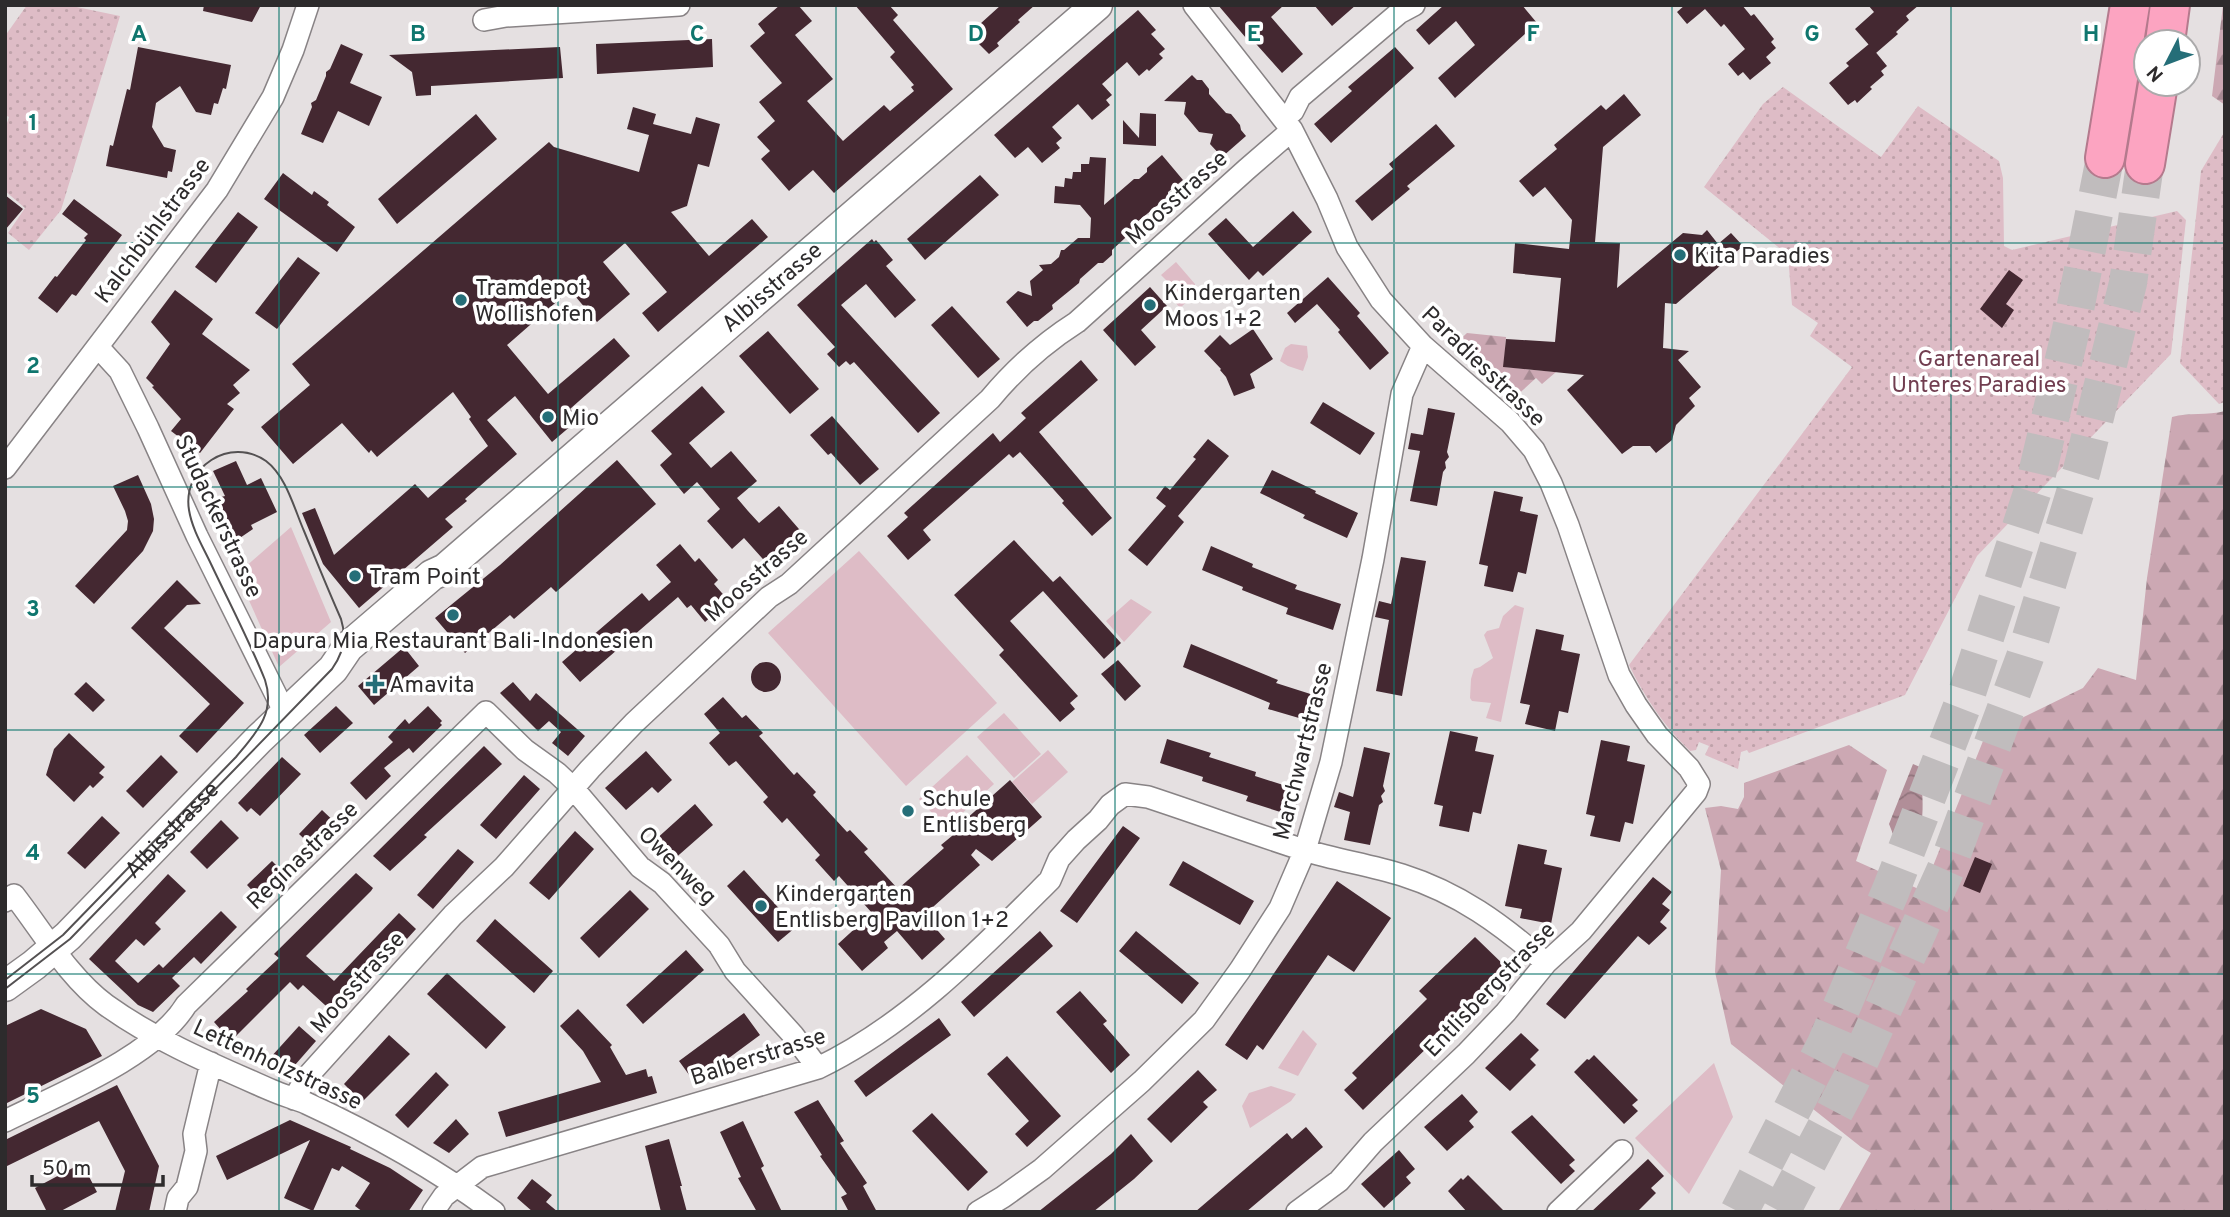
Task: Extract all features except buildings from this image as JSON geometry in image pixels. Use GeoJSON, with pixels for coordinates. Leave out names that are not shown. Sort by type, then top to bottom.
{"type":"FeatureCollection","features":[{"type":"Feature","properties":{"kind":"highway"},"geometry":{"type":"LineString","coordinates":[[2105,158],[2130,5]]}},
{"type":"Feature","properties":{"kind":"highway"},"geometry":{"type":"LineString","coordinates":[[2167,28],[2170,5]]}},
{"type":"Feature","properties":{"kind":"highway"},"geometry":{"type":"LineString","coordinates":[[2145,164],[2156,98]]}},
{"type":"Feature","properties":{"kind":"main road","name":"Albisstrasse"},"geometry":{"type":"LineString","coordinates":[[5,986],[54,948],[101,903],[285,713],[333,669],[348,647],[432,575],[445,569],[1097,5]]}},
{"type":"Feature","properties":{"kind":"street","name":"Kalchbühlstrasse"},"geometry":{"type":"LineString","coordinates":[[5,468],[217,190],[273,97],[308,5]]}},
{"type":"Feature","properties":{"kind":"street"},"geometry":{"type":"LineString","coordinates":[[484,20],[506,16],[679,5]]}},
{"type":"Feature","properties":{"kind":"street","name":"Paradiesstrasse"},"geometry":{"type":"LineString","coordinates":[[1194,5],[1288,125],[1327,199],[1347,247],[1381,300],[1423,346],[1510,422],[1534,450],[1569,525],[1619,675],[1657,735],[1689,768],[1699,784]]}},
{"type":"Feature","properties":{"kind":"street","name":"Moosstrasse"},"geometry":{"type":"LineString","coordinates":[[294,1099],[306,1078],[453,915],[503,867],[634,723],[769,597],[789,584],[866,514],[990,399],[1009,377],[1054,337],[1077,322],[1237,177],[1288,125],[1300,97],[1399,13],[1414,5]]}},
{"type":"Feature","properties":{"kind":"street","name":"Marchwartstrasse"},"geometry":{"type":"LineString","coordinates":[[978,1212],[1042,1169],[1142,1081],[1204,1020],[1280,908],[1305,850],[1331,762],[1373,559],[1402,394],[1423,346]]}},
{"type":"Feature","properties":{"kind":"street","name":"Studackerstrasse"},"geometry":{"type":"LineString","coordinates":[[98,347],[120,371],[197,536],[285,713]]}},
{"type":"Feature","properties":{"kind":"street","name":"Owenweg"},"geometry":{"type":"LineString","coordinates":[[486,712],[525,750],[557,773],[640,867],[662,883],[719,945],[734,971],[793,1035],[818,1068]]}},
{"type":"Feature","properties":{"kind":"street","name":"Reginastrasse"},"geometry":{"type":"LineString","coordinates":[[5,1121],[96,1076],[157,1037],[177,1019],[186,1005],[486,712]]}},
{"type":"Feature","properties":{"kind":"street","name":"Entlisbergstrasse"},"geometry":{"type":"LineString","coordinates":[[1297,1212],[1339,1181],[1373,1142],[1506,1012],[1546,963],[1581,930],[1696,792],[1699,784]]}},
{"type":"Feature","properties":{"kind":"street","name":"Balberstrasse"},"geometry":{"type":"LineString","coordinates":[[433,1212],[443,1196],[482,1167],[818,1068],[838,1058],[880,1032],[943,984],[1050,880],[1059,859],[1110,804],[1125,794],[1148,797],[1305,850]]}},
{"type":"Feature","properties":{"kind":"street"},"geometry":{"type":"LineString","coordinates":[[1305,850],[1401,874],[1456,898],[1505,928],[1546,963]]}},
{"type":"Feature","properties":{"kind":"street","name":"Lettenholzstrasse"},"geometry":{"type":"LineString","coordinates":[[5,901],[14,895],[68,968],[104,1003],[157,1037],[368,1135],[457,1185],[494,1212]]}},
{"type":"Feature","properties":{"kind":"street"},"geometry":{"type":"LineString","coordinates":[[175,1212],[178,1198],[187,1187],[196,1151],[194,1134],[211,1063]]}},
{"type":"Feature","properties":{"kind":"street"},"geometry":{"type":"LineString","coordinates":[[1558,1212],[1622,1151]]}},
{"type":"Feature","properties":{"kind":"green space"},"geometry":{"type":"Polygon","coordinates":[[[27,5],[67,5],[120,16],[61,210],[29,250],[8,233],[25,208],[5,191],[5,129],[9,117],[5,115],[5,36],[27,5]]]}},
{"type":"Feature","properties":{"kind":"green space"},"geometry":{"type":"Polygon","coordinates":[[[2225,5],[2225,105],[2212,96],[2225,5]]]}},
{"type":"Feature","properties":{"kind":"green space","name":"Gartenareal Unteres Paradies"},"geometry":{"type":"Polygon","coordinates":[[[1783,87],[1881,157],[1918,106],[1999,161],[2003,178],[2004,246],[2012,250],[2177,211],[2186,220],[2171,354],[1977,556],[1905,695],[1749,753],[1747,750],[1741,752],[1738,769],[1705,755],[1709,746],[1699,742],[1696,750],[1690,751],[1656,711],[1629,665],[1852,367],[1810,336],[1818,323],[1792,305],[1788,255],[1704,187],[1763,104],[1783,87]]]}},
{"type":"Feature","properties":{"kind":"green space"},"geometry":{"type":"Polygon","coordinates":[[[2225,131],[2225,402],[2219,404],[2180,363],[2201,171],[2225,131]]]}},
{"type":"Feature","properties":{"kind":"green space"},"geometry":{"type":"Polygon","coordinates":[[[1176,262],[1195,284],[1194,295],[1180,308],[1170,296],[1170,284],[1161,275],[1176,262]]]}},
{"type":"Feature","properties":{"kind":"green space"},"geometry":{"type":"Polygon","coordinates":[[[1467,333],[1506,337],[1504,367],[1556,372],[1542,384],[1536,378],[1513,399],[1453,346],[1467,333]]]}},
{"type":"Feature","properties":{"kind":"green space"},"geometry":{"type":"Polygon","coordinates":[[[1291,344],[1307,346],[1308,357],[1303,371],[1280,361],[1285,348],[1291,344]]]}},
{"type":"Feature","properties":{"kind":"green space"},"geometry":{"type":"Polygon","coordinates":[[[2225,411],[2225,1212],[1838,1212],[1871,1153],[1731,1044],[1715,972],[1721,870],[1705,808],[1721,806],[1738,809],[1744,797],[1744,783],[1849,745],[1887,770],[1856,861],[1923,891],[1985,736],[2083,688],[2098,668],[2136,680],[2147,578],[2172,417],[2225,411]]]}},
{"type":"Feature","properties":{"kind":"green space"},"geometry":{"type":"Polygon","coordinates":[[[291,527],[331,622],[279,667],[237,574],[291,527]]]}},
{"type":"Feature","properties":{"kind":"green space"},"geometry":{"type":"Polygon","coordinates":[[[859,551],[997,703],[906,786],[768,633],[859,551]]]}},
{"type":"Feature","properties":{"kind":"green space"},"geometry":{"type":"Polygon","coordinates":[[[1131,599],[1152,612],[1124,642],[1106,621],[1131,599]]]}},
{"type":"Feature","properties":{"kind":"green space"},"geometry":{"type":"Polygon","coordinates":[[[1515,605],[1524,608],[1501,722],[1486,718],[1491,703],[1472,701],[1471,679],[1474,669],[1493,658],[1484,635],[1487,631],[1499,628],[1503,616],[1515,605]]]}},
{"type":"Feature","properties":{"kind":"green space"},"geometry":{"type":"Polygon","coordinates":[[[1004,713],[1041,754],[1014,778],[977,737],[1004,713]]]}},
{"type":"Feature","properties":{"kind":"green space"},"geometry":{"type":"Polygon","coordinates":[[[1048,750],[1068,772],[1032,804],[1012,782],[1048,750]]]}},
{"type":"Feature","properties":{"kind":"green space"},"geometry":{"type":"Polygon","coordinates":[[[967,755],[994,784],[946,828],[919,799],[967,755]]]}},
{"type":"Feature","properties":{"kind":"green space"},"geometry":{"type":"Polygon","coordinates":[[[1303,1030],[1317,1044],[1298,1076],[1278,1068],[1303,1030]]]}},
{"type":"Feature","properties":{"kind":"green space"},"geometry":{"type":"Polygon","coordinates":[[[1714,1063],[1733,1117],[1689,1194],[1635,1138],[1714,1063]]]}},
{"type":"Feature","properties":{"kind":"green space"},"geometry":{"type":"Polygon","coordinates":[[[1271,1086],[1296,1094],[1291,1101],[1250,1128],[1242,1106],[1249,1093],[1271,1086]]]}},
{"type":"Feature","properties":{"kind":"water"},"geometry":{"type":"Polygon","coordinates":[[[1913,764],[1920,767],[1923,809],[1920,830],[1911,848],[1895,839],[1889,824],[1913,764]]]}},
{"type":"Feature","properties":{"kind":"tunnel"},"geometry":{"type":"LineString","coordinates":[[1739,1212],[1826,1044],[1891,890],[1966,696],[2034,487],[2072,325],[2105,158]]}},
{"type":"Feature","properties":{"kind":"tunnel"},"geometry":{"type":"LineString","coordinates":[[1781,1212],[1851,1080],[1949,862],[2025,657],[2082,470],[2128,283],[2145,164]]}},
{"type":"Feature","properties":{"kind":"tram line"},"geometry":{"type":"LineString","coordinates":[[5,980],[63,935],[236,757],[262,722],[268,703],[265,680],[198,538],[189,510],[193,481],[211,460],[224,454],[252,454],[273,467],[289,493],[341,619],[344,639],[339,658],[332,669],[70,939],[5,989]]}},
{"type":"Feature","properties":{"kind":"place","name":"Kita Paradies"},"geometry":{"type":"Point","coordinates":[1680,255]}},
{"type":"Feature","properties":{"kind":"place","name":"Tramdepot Wollishofen"},"geometry":{"type":"Point","coordinates":[461,300]}},
{"type":"Feature","properties":{"kind":"place","name":"Kindergarten Moos 1+2"},"geometry":{"type":"Point","coordinates":[1150,305]}},
{"type":"Feature","properties":{"kind":"place","name":"Mio"},"geometry":{"type":"Point","coordinates":[548,417]}},
{"type":"Feature","properties":{"kind":"place","name":"Tram Point"},"geometry":{"type":"Point","coordinates":[355,576]}},
{"type":"Feature","properties":{"kind":"place","name":"Dapura Mia Restaurant Bali-Indonesien"},"geometry":{"type":"Point","coordinates":[453,615]}},
{"type":"Feature","properties":{"kind":"place","name":"Amavita"},"geometry":{"type":"Point","coordinates":[375,684]}},
{"type":"Feature","properties":{"kind":"place","name":"Schule Entlisberg"},"geometry":{"type":"Point","coordinates":[908,811]}},
{"type":"Feature","properties":{"kind":"place","name":"Kindergarten Entlisberg Pavillon 1+2"},"geometry":{"type":"Point","coordinates":[761,906]}}]}
